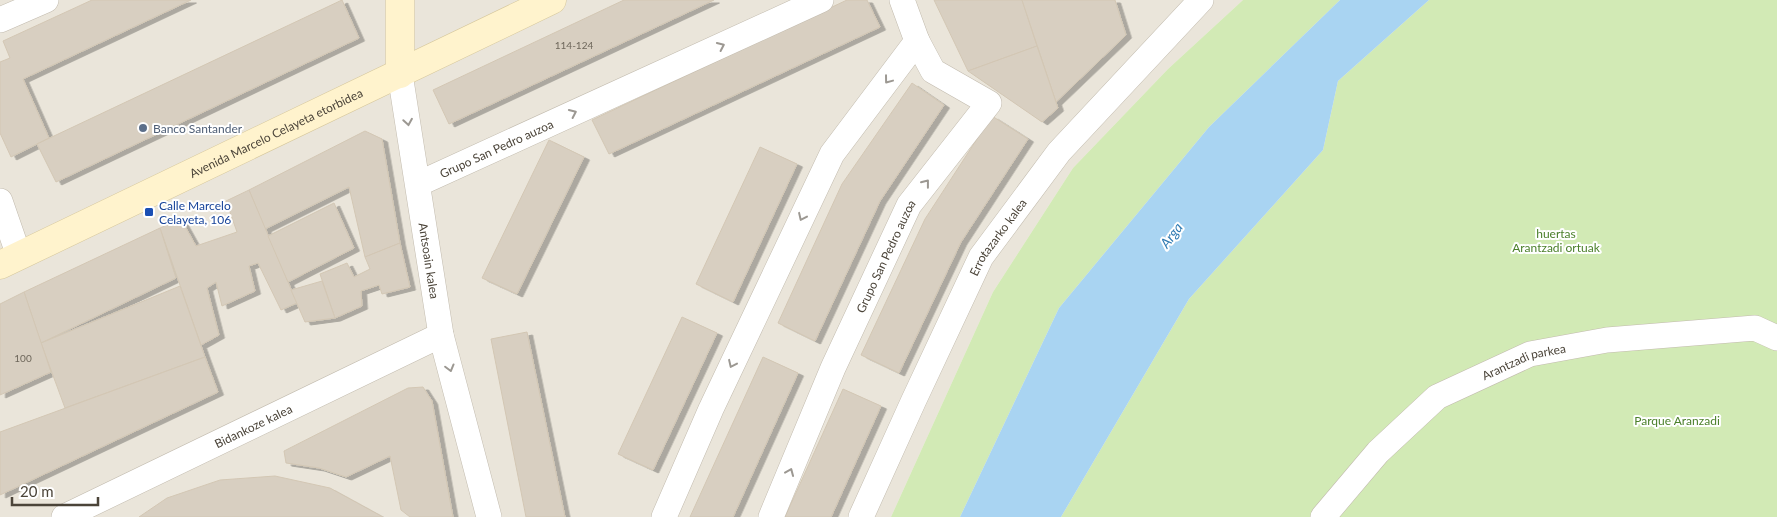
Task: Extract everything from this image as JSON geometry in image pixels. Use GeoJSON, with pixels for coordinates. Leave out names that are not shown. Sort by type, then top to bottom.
{"type":"FeatureCollection","features":[{"type":"Feature","properties":{"kind":"main road","name":"Antsoain kalea"},"geometry":{"type":"LineString","coordinates":[[400,0],[400,74]]}},
{"type":"Feature","properties":{"kind":"main road","name":"Avenida Marcelo Celayeta etorbidea"},"geometry":{"type":"LineString","coordinates":[[9,260],[552,0]]}},
{"type":"Feature","properties":{"kind":"street"},"geometry":{"type":"LineString","coordinates":[[0,20],[46,0]]}},
{"type":"Feature","properties":{"kind":"street","name":"Grupo San Pedro auzoa"},"geometry":{"type":"LineString","coordinates":[[418,184],[821,0]]}},
{"type":"Feature","properties":{"kind":"street","name":"Grupo San Pedro auzoa"},"geometry":{"type":"LineString","coordinates":[[771,517],[833,368],[909,205],[989,103],[933,71],[917,41],[902,0]]}},
{"type":"Feature","properties":{"kind":"street","name":"Errotazarko kalea"},"geometry":{"type":"LineString","coordinates":[[862,517],[912,402],[981,257],[1059,152],[1201,0]]}},
{"type":"Feature","properties":{"kind":"street"},"geometry":{"type":"LineString","coordinates":[[664,517],[711,409],[832,154],[917,41]]}},
{"type":"Feature","properties":{"kind":"street","name":"Antsoain kalea"},"geometry":{"type":"LineString","coordinates":[[400,74],[441,335],[489,517]]}},
{"type":"Feature","properties":{"kind":"street"},"geometry":{"type":"LineString","coordinates":[[0,201],[9,260]]}},
{"type":"Feature","properties":{"kind":"street","name":"Arantzadi parkea"},"geometry":{"type":"LineString","coordinates":[[1323,517],[1378,452],[1437,397],[1530,354],[1607,340],[1755,328],[1777,338]]}},
{"type":"Feature","properties":{"kind":"street","name":"Bidankoze kalea"},"geometry":{"type":"LineString","coordinates":[[64,517],[441,335]]}},
{"type":"Feature","properties":{"kind":"shaded area"},"geometry":{"type":"Polygon","coordinates":[[[0,0],[1243,0],[1168,69],[1073,168],[993,292],[891,517],[0,517],[0,0]]]}},
{"type":"Feature","properties":{"kind":"green space"},"geometry":{"type":"Polygon","coordinates":[[[1243,0],[1340,0],[1209,127],[1059,308],[960,517],[891,517],[993,292],[1073,168],[1168,69],[1243,0]]]}},
{"type":"Feature","properties":{"kind":"green space"},"geometry":{"type":"Polygon","coordinates":[[[1429,0],[1777,0],[1777,517],[1061,517],[1189,299],[1323,150],[1338,81],[1429,0]]]}},
{"type":"Feature","properties":{"kind":"water","name":"Arga"},"geometry":{"type":"Polygon","coordinates":[[[1340,0],[1429,0],[1338,81],[1323,150],[1189,299],[1061,517],[960,517],[1059,308],[1209,127],[1340,0]]]}},
{"type":"Feature","properties":{"kind":"building"},"geometry":{"type":"Polygon","coordinates":[[[92,0],[191,0],[23,79],[49,138],[11,157],[0,133],[0,62],[10,58],[3,41],[92,0]]]}},
{"type":"Feature","properties":{"kind":"building"},"geometry":{"type":"Polygon","coordinates":[[[342,0],[359,38],[56,182],[37,144],[342,0]]]}},
{"type":"Feature","properties":{"kind":"building"},"geometry":{"type":"Polygon","coordinates":[[[624,0],[714,0],[449,124],[433,90],[624,0]]]}},
{"type":"Feature","properties":{"kind":"building"},"geometry":{"type":"Polygon","coordinates":[[[847,0],[867,0],[880,27],[609,154],[592,120],[847,0]]]}},
{"type":"Feature","properties":{"kind":"building"},"geometry":{"type":"Polygon","coordinates":[[[934,0],[1022,0],[1037,46],[968,71],[934,0]]]}},
{"type":"Feature","properties":{"kind":"building"},"geometry":{"type":"Polygon","coordinates":[[[1022,0],[1115,0],[1126,35],[1056,102],[1022,0]]]}},
{"type":"Feature","properties":{"kind":"building"},"geometry":{"type":"Polygon","coordinates":[[[1037,46],[1058,108],[1042,122],[968,71],[1037,46]]]}},
{"type":"Feature","properties":{"kind":"building"},"geometry":{"type":"Polygon","coordinates":[[[912,83],[944,105],[880,201],[815,341],[778,323],[842,184],[912,83]]]}},
{"type":"Feature","properties":{"kind":"building"},"geometry":{"type":"Polygon","coordinates":[[[992,116],[1028,139],[961,242],[899,373],[861,355],[925,219],[992,116]]]}},
{"type":"Feature","properties":{"kind":"building"},"geometry":{"type":"Polygon","coordinates":[[[365,131],[382,139],[400,243],[365,257],[349,187],[265,229],[249,190],[365,131]]]}},
{"type":"Feature","properties":{"kind":"building"},"geometry":{"type":"Polygon","coordinates":[[[549,140],[584,157],[517,294],[482,278],[549,140]]]}},
{"type":"Feature","properties":{"kind":"building"},"geometry":{"type":"Polygon","coordinates":[[[760,147],[797,164],[733,302],[696,284],[760,147]]]}},
{"type":"Feature","properties":{"kind":"building"},"geometry":{"type":"Polygon","coordinates":[[[249,190],[297,303],[281,310],[258,263],[249,266],[255,291],[222,306],[216,282],[207,288],[219,335],[201,345],[160,228],[181,219],[196,246],[237,232],[226,201],[249,190]]]}},
{"type":"Feature","properties":{"kind":"building"},"geometry":{"type":"Polygon","coordinates":[[[334,203],[354,248],[288,282],[268,236],[334,203]]]}},
{"type":"Feature","properties":{"kind":"building"},"geometry":{"type":"Polygon","coordinates":[[[160,228],[176,278],[41,343],[24,292],[160,228]]]}},
{"type":"Feature","properties":{"kind":"building"},"geometry":{"type":"Polygon","coordinates":[[[400,243],[410,287],[382,294],[379,285],[361,291],[362,306],[335,318],[320,274],[347,263],[354,277],[370,269],[365,257],[400,243]]]}},
{"type":"Feature","properties":{"kind":"building"},"geometry":{"type":"Polygon","coordinates":[[[322,281],[335,318],[305,322],[291,290],[322,281]]]}},
{"type":"Feature","properties":{"kind":"building"},"geometry":{"type":"Polygon","coordinates":[[[180,286],[205,357],[65,408],[41,343],[180,286]]]}},
{"type":"Feature","properties":{"kind":"building"},"geometry":{"type":"Polygon","coordinates":[[[24,292],[51,372],[0,395],[0,304],[24,292]]]}},
{"type":"Feature","properties":{"kind":"building"},"geometry":{"type":"Polygon","coordinates":[[[682,317],[717,333],[653,470],[618,454],[682,317]]]}},
{"type":"Feature","properties":{"kind":"building"},"geometry":{"type":"Polygon","coordinates":[[[527,332],[565,517],[526,517],[491,339],[527,332]]]}},
{"type":"Feature","properties":{"kind":"building"},"geometry":{"type":"Polygon","coordinates":[[[205,357],[218,392],[0,495],[0,432],[205,357]]]}},
{"type":"Feature","properties":{"kind":"building"},"geometry":{"type":"Polygon","coordinates":[[[763,357],[798,373],[733,517],[690,517],[763,357]]]}},
{"type":"Feature","properties":{"kind":"building"},"geometry":{"type":"Polygon","coordinates":[[[423,387],[432,401],[453,517],[410,517],[401,510],[390,456],[346,477],[319,468],[286,463],[284,451],[408,388],[423,387]]]}},
{"type":"Feature","properties":{"kind":"building"},"geometry":{"type":"Polygon","coordinates":[[[843,389],[881,406],[831,517],[785,517],[843,389]]]}},
{"type":"Feature","properties":{"kind":"building"},"geometry":{"type":"Polygon","coordinates":[[[275,476],[330,488],[383,517],[139,517],[167,498],[220,480],[275,476]]]}},
{"type":"Feature","properties":{"kind":"place","name":"Banco Santander"},"geometry":{"type":"Point","coordinates":[143,128]}},
{"type":"Feature","properties":{"kind":"place","name":"Calle Marcelo Celayeta, 106"},"geometry":{"type":"Point","coordinates":[149,212]}},
{"type":"Feature","properties":{"kind":"park label","name":"huertas Arantzadi ortuak"},"geometry":{"type":"Point","coordinates":[1556,240]}},
{"type":"Feature","properties":{"kind":"park label","name":"Parque Aranzadi"},"geometry":{"type":"Point","coordinates":[1677,420]}}]}
